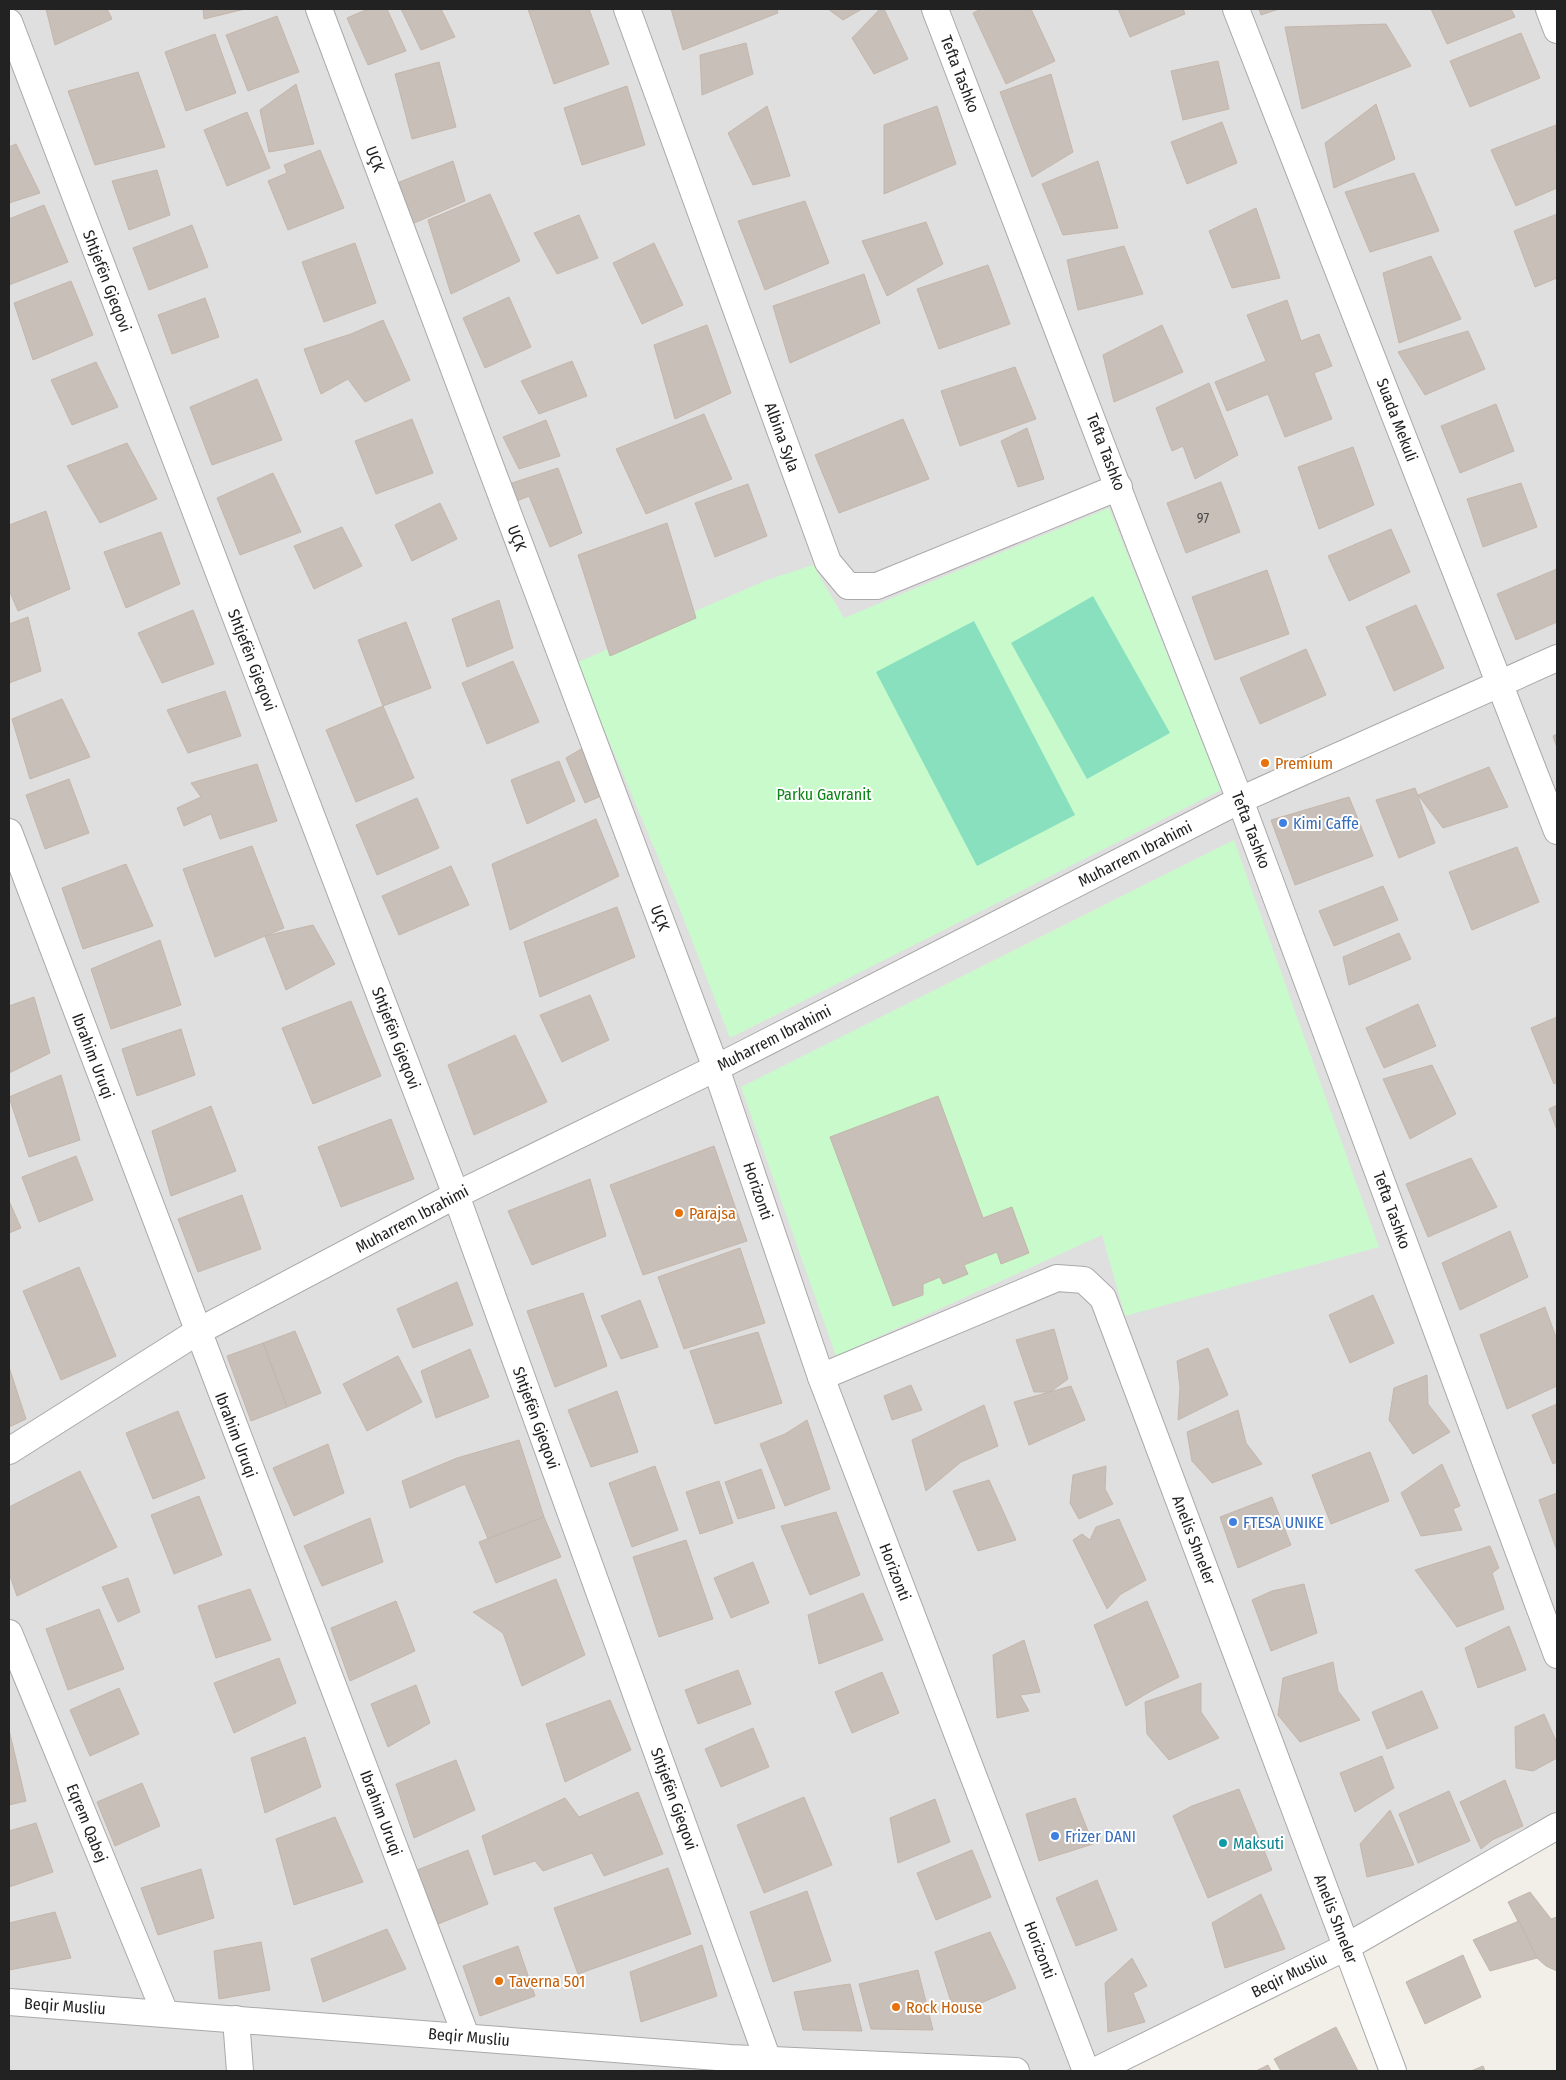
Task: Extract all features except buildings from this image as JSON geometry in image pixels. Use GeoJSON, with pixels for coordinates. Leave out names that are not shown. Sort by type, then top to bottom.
{"type":"FeatureCollection","features":[{"type":"Feature","properties":{"kind":"street","name":"UÇK"},"geometry":{"type":"LineString","coordinates":[[319,9],[716,1068]]}},
{"type":"Feature","properties":{"kind":"street","name":"Albina Syla"},"geometry":{"type":"LineString","coordinates":[[626,9],[828,562],[848,586],[877,586],[1119,487]]}},
{"type":"Feature","properties":{"kind":"street","name":"Tefta Tashko"},"geometry":{"type":"LineString","coordinates":[[936,9],[1240,800],[1557,1654]]}},
{"type":"Feature","properties":{"kind":"street","name":"Suada Mekuli"},"geometry":{"type":"LineString","coordinates":[[1236,9],[1557,831]]}},
{"type":"Feature","properties":{"kind":"street"},"geometry":{"type":"LineString","coordinates":[[1549,9],[1557,30]]}},
{"type":"Feature","properties":{"kind":"street","name":"Shtjefën Gjeqovi"},"geometry":{"type":"LineString","coordinates":[[9,22],[456,1196],[768,2060]]}},
{"type":"Feature","properties":{"kind":"street","name":"Muharrem Ibrahimi"},"geometry":{"type":"LineString","coordinates":[[9,1452],[197,1332],[456,1196],[716,1068],[1240,800],[1557,658]]}},
{"type":"Feature","properties":{"kind":"street","name":"Ibrahim Uruqi"},"geometry":{"type":"LineString","coordinates":[[9,832],[197,1332],[466,2036]]}},
{"type":"Feature","properties":{"kind":"street","name":"Horizonti"},"geometry":{"type":"LineString","coordinates":[[716,1068],[821,1377],[1086,2071]]}},
{"type":"Feature","properties":{"kind":"street","name":"Anelis Shneler"},"geometry":{"type":"LineString","coordinates":[[821,1377],[1057,1278],[1084,1280],[1103,1298],[1393,2071]]}},
{"type":"Feature","properties":{"kind":"street","name":"Eqrem Qabej"},"geometry":{"type":"LineString","coordinates":[[9,1633],[165,2013]]}},
{"type":"Feature","properties":{"kind":"street","name":"Beqir Musliu"},"geometry":{"type":"LineString","coordinates":[[1094,2071],[1346,1947],[1557,1826]]}},
{"type":"Feature","properties":{"kind":"street","name":"Beqir Musliu"},"geometry":{"type":"LineString","coordinates":[[9,2002],[768,2060],[929,2069],[1016,2071]]}},
{"type":"Feature","properties":{"kind":"street"},"geometry":{"type":"LineString","coordinates":[[236,2018],[240,2071]]}},
{"type":"Feature","properties":{"kind":"shaded area"},"geometry":{"type":"Polygon","coordinates":[[[9,9],[1557,9],[1557,1826],[1095,2071],[1014,2071],[730,2058],[729,2071],[9,2071],[9,9]]]}},
{"type":"Feature","properties":{"kind":"green space","name":"Parku Gavranit"},"geometry":{"type":"Polygon","coordinates":[[[1109,508],[1221,790],[730,1038],[677,902],[576,663],[767,580],[813,565],[844,618],[1109,508]]]}},
{"type":"Feature","properties":{"kind":"green space"},"geometry":{"type":"Polygon","coordinates":[[[1093,596],[1170,733],[1087,779],[1011,643],[1093,596]]]}},
{"type":"Feature","properties":{"kind":"green space"},"geometry":{"type":"Polygon","coordinates":[[[974,621],[1075,815],[977,866],[876,672],[974,621]]]}},
{"type":"Feature","properties":{"kind":"green space"},"geometry":{"type":"Polygon","coordinates":[[[1234,840],[1379,1247],[1125,1316],[1102,1235],[836,1356],[741,1087],[1234,840]]]}},
{"type":"Feature","properties":{"kind":"place","name":"Premium"},"geometry":{"type":"Point","coordinates":[1265,763]}},
{"type":"Feature","properties":{"kind":"place","name":"Kimi Caffe"},"geometry":{"type":"Point","coordinates":[1283,823]}},
{"type":"Feature","properties":{"kind":"place","name":"Parajsa"},"geometry":{"type":"Point","coordinates":[679,1213]}},
{"type":"Feature","properties":{"kind":"place","name":"FTESA UNIKE"},"geometry":{"type":"Point","coordinates":[1233,1522]}},
{"type":"Feature","properties":{"kind":"place","name":"Frizer DANI"},"geometry":{"type":"Point","coordinates":[1055,1836]}},
{"type":"Feature","properties":{"kind":"place","name":"Maksuti"},"geometry":{"type":"Point","coordinates":[1223,1843]}},
{"type":"Feature","properties":{"kind":"place","name":"Taverna 501"},"geometry":{"type":"Point","coordinates":[499,1981]}},
{"type":"Feature","properties":{"kind":"place","name":"Rock House"},"geometry":{"type":"Point","coordinates":[896,2007]}}]}
